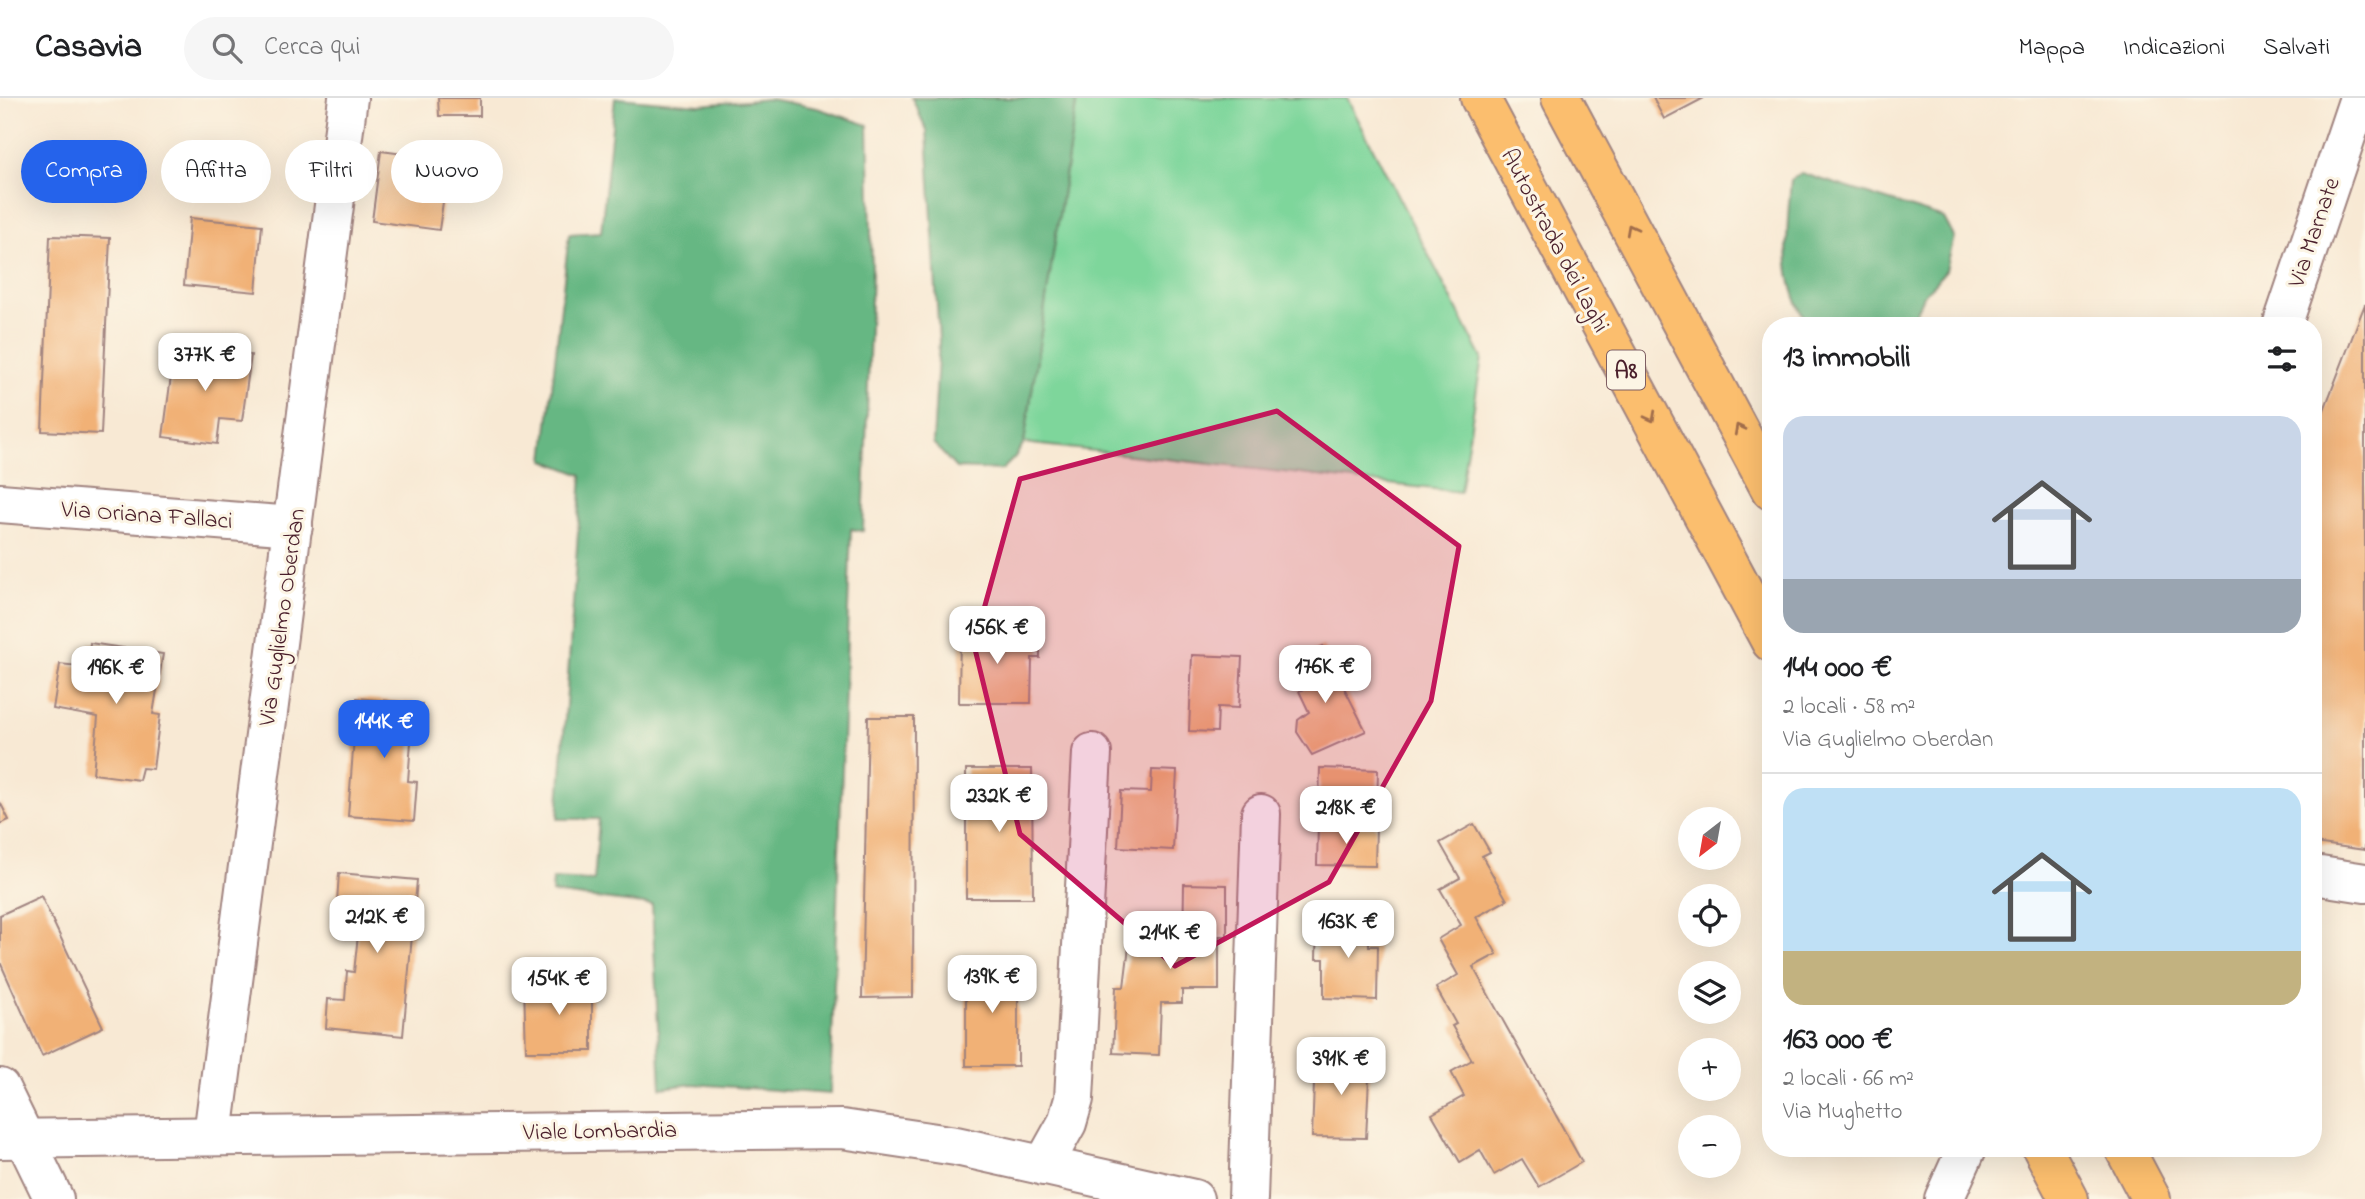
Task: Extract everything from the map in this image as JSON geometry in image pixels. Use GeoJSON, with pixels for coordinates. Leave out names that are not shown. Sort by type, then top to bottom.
{"type":"FeatureCollection","features":[{"type":"Feature","properties":{"kind":"highway","name":"Autostrada dei Laghi"},"geometry":{"type":"LineString","coordinates":[[1480,98],[1762,625]]}},
{"type":"Feature","properties":{"kind":"highway"},"geometry":{"type":"LineString","coordinates":[[1561,98],[1762,472]]}},
{"type":"Feature","properties":{"kind":"highway"},"geometry":{"type":"LineString","coordinates":[[2047,1157],[2069,1199]]}},
{"type":"Feature","properties":{"kind":"highway"},"geometry":{"type":"LineString","coordinates":[[2129,1157],[2151,1199]]}},
{"type":"Feature","properties":{"kind":"street","name":"Via Guglielmo Oberdan"},"geometry":{"type":"LineString","coordinates":[[214,1135],[348,98]]}},
{"type":"Feature","properties":{"kind":"street","name":"Via Marnate"},"geometry":{"type":"LineString","coordinates":[[2285,317],[2358,98]]}},
{"type":"Feature","properties":{"kind":"street","name":"Via Oriana Fallaci"},"geometry":{"type":"LineString","coordinates":[[0,503],[293,526]]}},
{"type":"Feature","properties":{"kind":"street"},"geometry":{"type":"LineString","coordinates":[[1043,1166],[1067,1123],[1074,1099],[1092,753]]}},
{"type":"Feature","properties":{"kind":"street"},"geometry":{"type":"LineString","coordinates":[[1248,1199],[1261,814]]}},
{"type":"Feature","properties":{"kind":"street"},"geometry":{"type":"LineString","coordinates":[[2322,876],[2365,883]]}},
{"type":"Feature","properties":{"kind":"street"},"geometry":{"type":"LineString","coordinates":[[0,1088],[13,1139],[54,1199]]}},
{"type":"Feature","properties":{"kind":"street","name":"Viale Lombardia"},"geometry":{"type":"LineString","coordinates":[[13,1139],[814,1128],[920,1139],[1194,1199]]}},
{"type":"Feature","properties":{"kind":"street"},"geometry":{"type":"LineString","coordinates":[[1944,1199],[1963,1157]]}},
{"type":"Feature","properties":{"kind":"highlighted area"},"geometry":{"type":"Polygon","coordinates":[[[1277,411],[1459,546],[1431,701],[1329,882],[1175,966],[1020,834],[974,645],[1020,479],[1277,411]]]}},
{"type":"Feature","properties":{"kind":"green space"},"geometry":{"type":"Polygon","coordinates":[[[615,98],[700,105],[770,99],[817,108],[868,125],[872,269],[863,531],[851,529],[830,1094],[693,1084],[661,1088],[652,905],[552,893],[553,879],[594,881],[599,819],[558,819],[582,475],[544,460],[569,234],[601,232],[615,98]]]}},
{"type":"Feature","properties":{"kind":"green space"},"geometry":{"type":"Polygon","coordinates":[[[912,98],[1077,98],[1024,443],[1002,470],[956,468],[933,443],[939,341],[927,131],[912,98]]]}},
{"type":"Feature","properties":{"kind":"green space"},"geometry":{"type":"Polygon","coordinates":[[[1077,98],[1347,98],[1482,358],[1460,492],[1024,443],[1077,98]]]}},
{"type":"Feature","properties":{"kind":"green space"},"geometry":{"type":"Polygon","coordinates":[[[1801,173],[1944,218],[1954,237],[1946,270],[1924,295],[1913,317],[1804,317],[1793,293],[1787,256],[1791,180],[1801,173]]]}},
{"type":"Feature","properties":{"kind":"building"},"geometry":{"type":"Polygon","coordinates":[[[438,98],[480,98],[480,116],[439,116],[438,98]]]}},
{"type":"Feature","properties":{"kind":"building"},"geometry":{"type":"Polygon","coordinates":[[[1653,98],[1704,98],[1664,119],[1653,98]]]}},
{"type":"Feature","properties":{"kind":"building"},"geometry":{"type":"Polygon","coordinates":[[[381,151],[391,152],[391,203],[443,203],[439,230],[372,221],[374,203],[377,203],[381,151]]]}},
{"type":"Feature","properties":{"kind":"building"},"geometry":{"type":"Polygon","coordinates":[[[190,218],[262,225],[256,292],[184,285],[190,218]]]}},
{"type":"Feature","properties":{"kind":"building"},"geometry":{"type":"Polygon","coordinates":[[[50,236],[110,238],[101,434],[42,431],[50,236]]]}},
{"type":"Feature","properties":{"kind":"building"},"geometry":{"type":"Polygon","coordinates":[[[2365,304],[2365,850],[2322,844],[2322,415],[2365,304]]]}},
{"type":"Feature","properties":{"kind":"building"},"geometry":{"type":"Polygon","coordinates":[[[175,346],[251,355],[242,421],[220,419],[217,444],[163,437],[175,346]]]}},
{"type":"Feature","properties":{"kind":"building"},"geometry":{"type":"Polygon","coordinates":[[[960,631],[1040,632],[1040,658],[1032,658],[1031,703],[959,703],[960,631]]]}},
{"type":"Feature","properties":{"kind":"building"},"geometry":{"type":"Polygon","coordinates":[[[90,643],[163,654],[153,714],[160,715],[153,769],[142,768],[139,780],[93,774],[98,717],[53,709],[60,664],[87,667],[90,643]]]}},
{"type":"Feature","properties":{"kind":"building"},"geometry":{"type":"Polygon","coordinates":[[[1323,646],[1366,731],[1312,755],[1297,732],[1298,720],[1309,712],[1299,691],[1305,688],[1301,674],[1302,656],[1323,646]]]}},
{"type":"Feature","properties":{"kind":"building"},"geometry":{"type":"Polygon","coordinates":[[[1192,655],[1242,657],[1239,708],[1218,707],[1217,732],[1189,731],[1192,655]]]}},
{"type":"Feature","properties":{"kind":"building"},"geometry":{"type":"Polygon","coordinates":[[[357,698],[422,704],[420,743],[411,742],[408,781],[417,782],[414,821],[348,816],[357,698]]]}},
{"type":"Feature","properties":{"kind":"building"},"geometry":{"type":"Polygon","coordinates":[[[868,717],[914,717],[913,997],[862,998],[868,717]]]}},
{"type":"Feature","properties":{"kind":"building"},"geometry":{"type":"Polygon","coordinates":[[[1320,768],[1378,770],[1377,809],[1319,809],[1320,768]]]}},
{"type":"Feature","properties":{"kind":"building"},"geometry":{"type":"Polygon","coordinates":[[[966,769],[1032,769],[1033,898],[966,898],[966,769]]]}},
{"type":"Feature","properties":{"kind":"building"},"geometry":{"type":"Polygon","coordinates":[[[1152,770],[1177,771],[1173,850],[1118,847],[1121,791],[1151,792],[1152,770]]]}},
{"type":"Feature","properties":{"kind":"building"},"geometry":{"type":"Polygon","coordinates":[[[0,802],[9,820],[0,824],[0,802]]]}},
{"type":"Feature","properties":{"kind":"building"},"geometry":{"type":"Polygon","coordinates":[[[1474,824],[1490,852],[1482,856],[1507,900],[1476,917],[1497,954],[1473,967],[1582,1162],[1539,1187],[1522,1159],[1494,1175],[1480,1150],[1460,1162],[1432,1114],[1464,1096],[1451,1072],[1472,1060],[1452,1026],[1456,1024],[1436,988],[1458,975],[1438,939],[1461,925],[1440,889],[1460,878],[1440,843],[1474,824]]]}},
{"type":"Feature","properties":{"kind":"building"},"geometry":{"type":"Polygon","coordinates":[[[1318,825],[1376,826],[1375,866],[1317,865],[1318,825]]]}},
{"type":"Feature","properties":{"kind":"building"},"geometry":{"type":"Polygon","coordinates":[[[339,873],[417,880],[403,1036],[326,1028],[328,999],[345,1000],[347,971],[354,972],[358,935],[350,934],[353,903],[337,902],[339,873]]]}},
{"type":"Feature","properties":{"kind":"building"},"geometry":{"type":"Polygon","coordinates":[[[1184,884],[1227,885],[1227,936],[1219,936],[1219,990],[1182,990],[1182,1003],[1161,1003],[1159,1055],[1113,1053],[1116,987],[1124,987],[1129,946],[1183,948],[1184,884]]]}},
{"type":"Feature","properties":{"kind":"building"},"geometry":{"type":"Polygon","coordinates":[[[41,896],[103,1027],[42,1056],[0,962],[0,915],[41,896]]]}},
{"type":"Feature","properties":{"kind":"building"},"geometry":{"type":"Polygon","coordinates":[[[1317,921],[1369,923],[1369,946],[1378,946],[1377,1000],[1324,998],[1324,959],[1316,959],[1317,921]]]}},
{"type":"Feature","properties":{"kind":"building"},"geometry":{"type":"Polygon","coordinates":[[[966,964],[1018,964],[1018,1066],[966,1066],[966,964]]]}},
{"type":"Feature","properties":{"kind":"building"},"geometry":{"type":"Polygon","coordinates":[[[592,983],[592,1051],[526,1051],[524,985],[592,983]]]}},
{"type":"Feature","properties":{"kind":"building"},"geometry":{"type":"Polygon","coordinates":[[[1315,1057],[1370,1057],[1366,1138],[1312,1137],[1315,1057]]]}}]}
